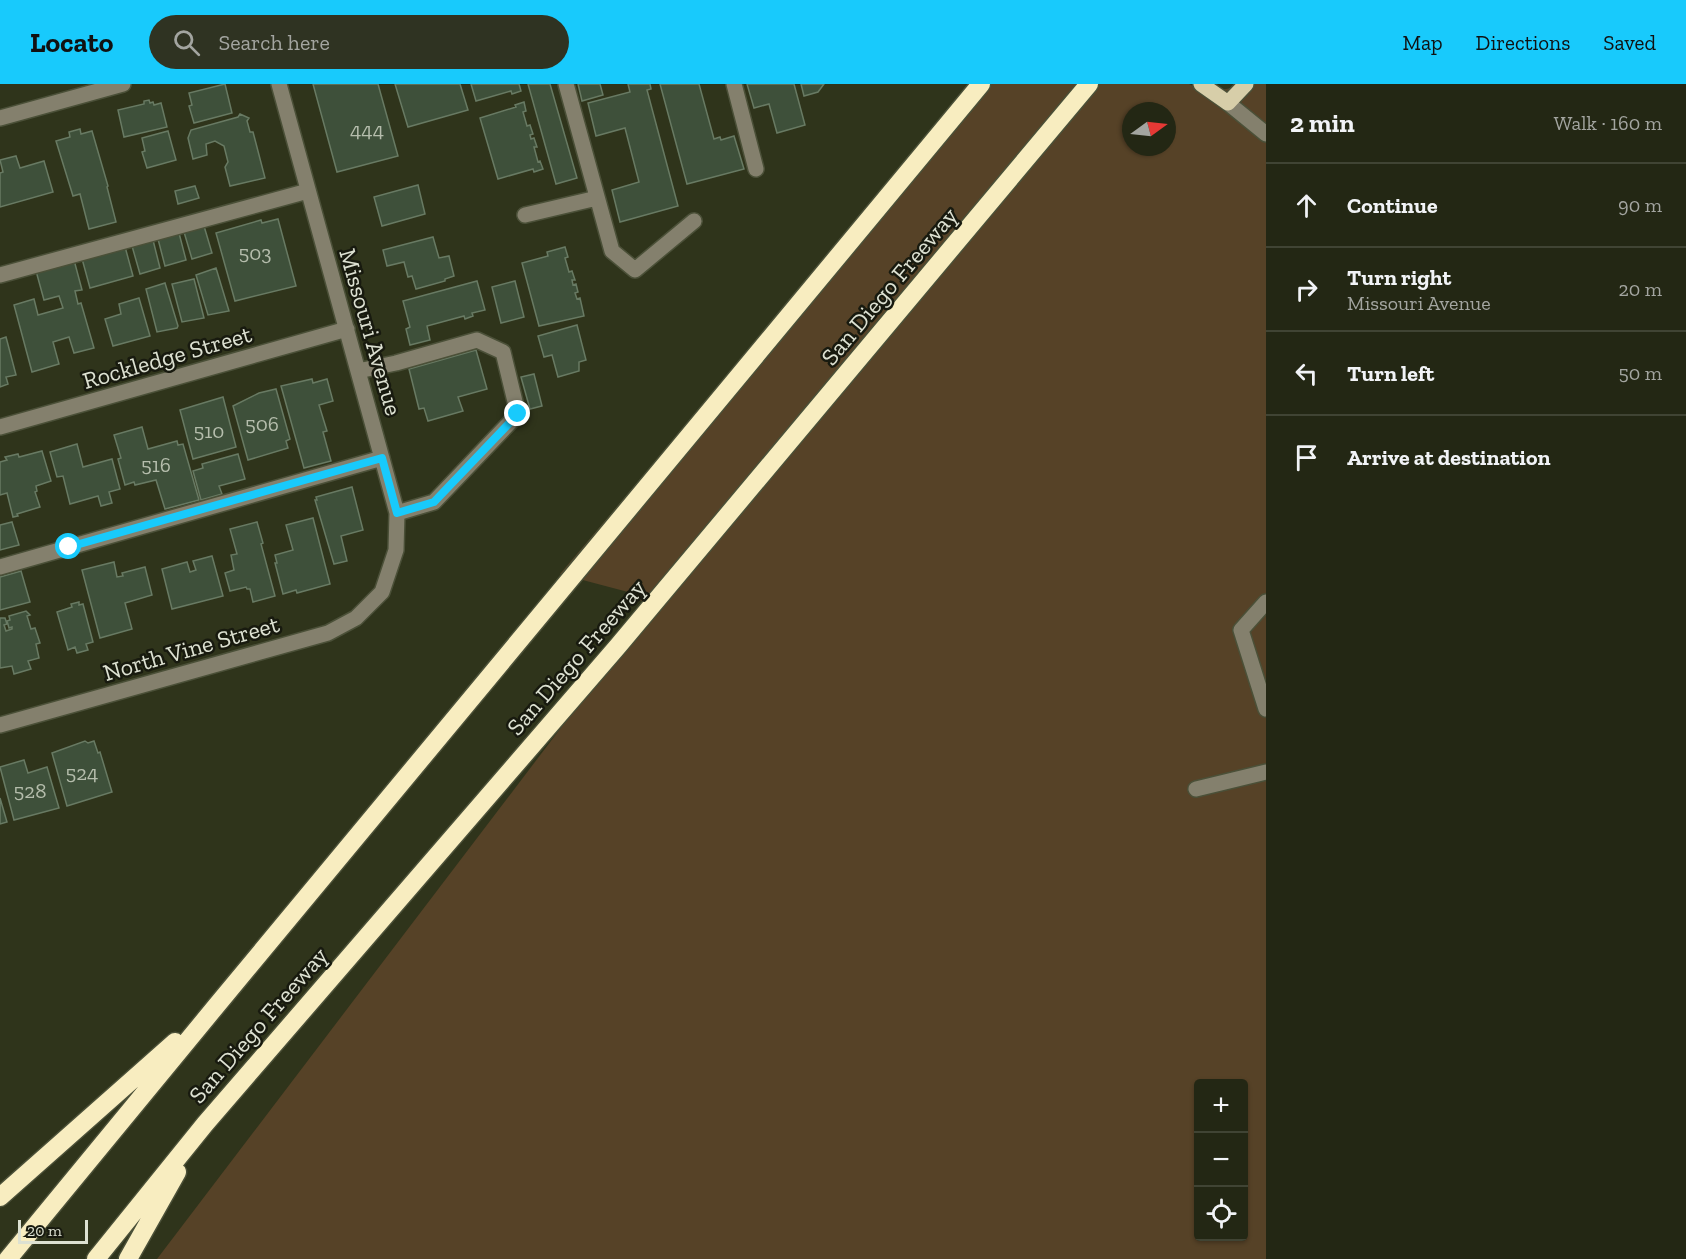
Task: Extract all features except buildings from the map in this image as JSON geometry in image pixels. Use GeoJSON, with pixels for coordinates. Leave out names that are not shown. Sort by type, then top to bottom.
{"type":"FeatureCollection","features":[{"type":"Feature","properties":{"kind":"highway","name":"San Diego Freeway"},"geometry":{"type":"LineString","coordinates":[[8,1259],[981,84]]}},
{"type":"Feature","properties":{"kind":"highway","name":"San Diego Freeway"},"geometry":{"type":"LineString","coordinates":[[96,1259],[205,1124],[618,646],[1089,84]]}},
{"type":"Feature","properties":{"kind":"highway"},"geometry":{"type":"LineString","coordinates":[[0,1197],[217,1005]]}},
{"type":"Feature","properties":{"kind":"highway"},"geometry":{"type":"LineString","coordinates":[[128,1259],[205,1124]]}},
{"type":"Feature","properties":{"kind":"main road"},"geometry":{"type":"LineString","coordinates":[[1201,84],[1228,103],[1246,84]]}},
{"type":"Feature","properties":{"kind":"street"},"geometry":{"type":"LineString","coordinates":[[0,118],[123,84]]}},
{"type":"Feature","properties":{"kind":"street","name":"Missouri Avenue"},"geometry":{"type":"LineString","coordinates":[[279,84],[397,513],[396,550],[382,592]]}},
{"type":"Feature","properties":{"kind":"street"},"geometry":{"type":"LineString","coordinates":[[566,84],[612,251],[635,270],[694,220]]}},
{"type":"Feature","properties":{"kind":"street"},"geometry":{"type":"LineString","coordinates":[[734,84],[756,169]]}},
{"type":"Feature","properties":{"kind":"street"},"geometry":{"type":"LineString","coordinates":[[1228,103],[1266,134]]}},
{"type":"Feature","properties":{"kind":"street"},"geometry":{"type":"LineString","coordinates":[[0,275],[308,191]]}},
{"type":"Feature","properties":{"kind":"street"},"geometry":{"type":"LineString","coordinates":[[525,215],[597,198]]}},
{"type":"Feature","properties":{"kind":"street","name":"Rockledge Street"},"geometry":{"type":"LineString","coordinates":[[0,427],[347,329]]}},
{"type":"Feature","properties":{"kind":"street"},"geometry":{"type":"LineString","coordinates":[[358,371],[396,363],[477,340],[503,352],[518,414],[434,502],[397,513]]}},
{"type":"Feature","properties":{"kind":"street"},"geometry":{"type":"LineString","coordinates":[[0,567],[382,458]]}},
{"type":"Feature","properties":{"kind":"street","name":"North Vine Street"},"geometry":{"type":"LineString","coordinates":[[0,725],[328,633],[356,618],[382,592]]}},
{"type":"Feature","properties":{"kind":"street"},"geometry":{"type":"LineString","coordinates":[[1266,602],[1241,630],[1266,709]]}},
{"type":"Feature","properties":{"kind":"street"},"geometry":{"type":"LineString","coordinates":[[1196,789],[1266,772]]}},
{"type":"Feature","properties":{"kind":"shaded area"},"geometry":{"type":"Polygon","coordinates":[[[974,84],[1189,84],[1212,91],[1246,84],[1266,84],[1266,1259],[157,1259],[652,608],[628,592],[560,574],[974,84]]]}},
{"type":"Feature","properties":{"kind":"route"},"geometry":{"type":"LineString","coordinates":[[69,547],[382,458],[397,513],[434,502],[518,414]]}}]}
